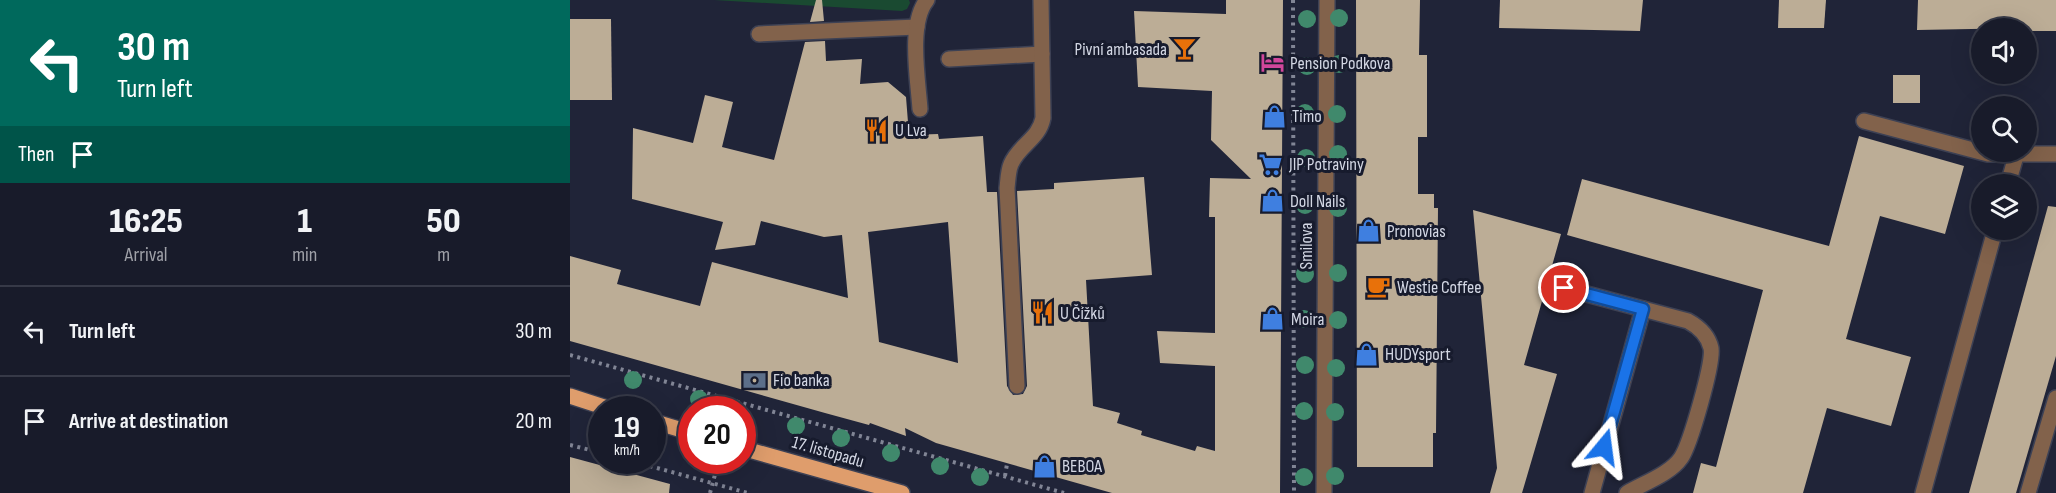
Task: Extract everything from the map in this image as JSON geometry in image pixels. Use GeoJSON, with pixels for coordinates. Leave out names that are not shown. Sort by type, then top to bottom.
{"type":"FeatureCollection","features":[{"type":"Feature","properties":{"kind":"main road"},"geometry":{"type":"LineString","coordinates":[[570,396],[588,402]]}},
{"type":"Feature","properties":{"kind":"main road","name":"17. listopadu"},"geometry":{"type":"LineString","coordinates":[[756,452],[902,493]]}},
{"type":"Feature","properties":{"kind":"street"},"geometry":{"type":"LineString","coordinates":[[920,109],[917,27],[918,13],[927,0]]}},
{"type":"Feature","properties":{"kind":"street"},"geometry":{"type":"LineString","coordinates":[[1017,386],[1007,188],[1010,166],[1018,152],[1041,130],[1043,118],[1041,0]]}},
{"type":"Feature","properties":{"kind":"street","name":"Smilova"},"geometry":{"type":"LineString","coordinates":[[1324,493],[1327,0]]}},
{"type":"Feature","properties":{"kind":"street"},"geometry":{"type":"LineString","coordinates":[[759,34],[917,27]]}},
{"type":"Feature","properties":{"kind":"street"},"geometry":{"type":"LineString","coordinates":[[949,58],[1042,54]]}},
{"type":"Feature","properties":{"kind":"street"},"geometry":{"type":"LineString","coordinates":[[1864,122],[1971,150]]}},
{"type":"Feature","properties":{"kind":"street"},"geometry":{"type":"LineString","coordinates":[[2037,155],[2056,154]]}},
{"type":"Feature","properties":{"kind":"street"},"geometry":{"type":"LineString","coordinates":[[1923,493],[1992,240]]}},
{"type":"Feature","properties":{"kind":"street"},"geometry":{"type":"LineString","coordinates":[[1564,288],[1692,323],[1707,337],[1712,357],[1683,456],[1669,468],[1627,493]]}},
{"type":"Feature","properties":{"kind":"street"},"geometry":{"type":"LineString","coordinates":[[1592,493],[1643,309]]}},
{"type":"Feature","properties":{"kind":"street"},"geometry":{"type":"LineString","coordinates":[[2028,493],[2056,398]]}},
{"type":"Feature","properties":{"kind":"path"},"geometry":{"type":"LineString","coordinates":[[1293,0],[1294,493]]}},
{"type":"Feature","properties":{"kind":"path"},"geometry":{"type":"LineString","coordinates":[[570,355],[717,396]]}},
{"type":"Feature","properties":{"kind":"path"},"geometry":{"type":"LineString","coordinates":[[756,407],[1064,493]]}},
{"type":"Feature","properties":{"kind":"path"},"geometry":{"type":"LineString","coordinates":[[570,445],[588,450]]}},
{"type":"Feature","properties":{"kind":"path"},"geometry":{"type":"LineString","coordinates":[[1005,476],[1006,464]]}},
{"type":"Feature","properties":{"kind":"path"},"geometry":{"type":"LineString","coordinates":[[666,470],[748,493]]}},
{"type":"Feature","properties":{"kind":"path"},"geometry":{"type":"LineString","coordinates":[[710,493],[715,474]]}},
{"type":"Feature","properties":{"kind":"green space"},"geometry":{"type":"Polygon","coordinates":[[[714,0],[909,0],[910,3],[907,9],[902,11],[714,0]]]}},
{"type":"Feature","properties":{"kind":"building"},"geometry":{"type":"Polygon","coordinates":[[[816,0],[822,0],[824,21],[810,22],[816,0]]]}},
{"type":"Feature","properties":{"kind":"building"},"geometry":{"type":"Polygon","coordinates":[[[1226,0],[1283,0],[1280,493],[1112,493],[936,443],[905,428],[906,436],[870,423],[869,425],[825,413],[570,341],[570,256],[621,270],[617,284],[700,306],[712,262],[848,298],[842,235],[824,237],[761,221],[755,245],[715,250],[723,222],[632,199],[633,128],[693,143],[705,95],[733,102],[722,147],[774,160],[805,42],[825,41],[826,61],[862,59],[860,84],[888,82],[906,97],[909,135],[938,134],[939,139],[983,136],[987,192],[997,192],[1007,386],[1013,395],[1023,394],[1027,386],[1017,191],[1054,189],[1054,183],[1144,177],[1152,275],[1086,280],[1093,406],[1120,413],[1117,423],[1142,431],[1141,435],[1195,451],[1197,446],[1215,451],[1215,366],[1160,363],[1157,331],[1215,333],[1215,217],[1209,217],[1210,178],[1251,179],[1211,140],[1212,91],[1138,87],[1134,11],[1226,14],[1226,0]],[[948,222],[868,232],[879,342],[958,363],[948,222]]]}},
{"type":"Feature","properties":{"kind":"building"},"geometry":{"type":"Polygon","coordinates":[[[1356,0],[1420,0],[1419,55],[1427,55],[1427,137],[1418,137],[1418,194],[1434,194],[1434,208],[1438,208],[1436,433],[1433,433],[1433,467],[1357,467],[1356,0]]]}},
{"type":"Feature","properties":{"kind":"building"},"geometry":{"type":"Polygon","coordinates":[[[1500,0],[1643,0],[1640,31],[1499,28],[1500,0]]]}},
{"type":"Feature","properties":{"kind":"building"},"geometry":{"type":"Polygon","coordinates":[[[1779,0],[1826,0],[1824,28],[1778,28],[1779,0]]]}},
{"type":"Feature","properties":{"kind":"building"},"geometry":{"type":"Polygon","coordinates":[[[1918,0],[2056,0],[2056,31],[2037,31],[2037,18],[1971,18],[1971,29],[1917,30],[1918,0]]]}},
{"type":"Feature","properties":{"kind":"building"},"geometry":{"type":"Polygon","coordinates":[[[570,19],[611,19],[612,100],[570,100],[570,19]]]}},
{"type":"Feature","properties":{"kind":"building"},"geometry":{"type":"Polygon","coordinates":[[[1893,75],[1920,75],[1920,103],[1893,103],[1893,75]]]}},
{"type":"Feature","properties":{"kind":"building"},"geometry":{"type":"Polygon","coordinates":[[[1859,136],[1964,166],[1945,234],[1880,216],[1846,339],[1911,357],[1891,426],[1827,408],[1803,493],[1693,493],[1701,463],[1716,467],[1763,290],[1567,235],[1582,179],[1829,246],[1859,136]]]}},
{"type":"Feature","properties":{"kind":"building"},"geometry":{"type":"Polygon","coordinates":[[[2048,206],[2056,207],[2056,356],[2016,493],[1969,493],[2048,206]]]}},
{"type":"Feature","properties":{"kind":"building"},"geometry":{"type":"Polygon","coordinates":[[[1473,210],[1561,234],[1524,365],[1557,374],[1522,493],[1490,493],[1497,468],[1473,210]]]}},
{"type":"Feature","properties":{"kind":"building"},"geometry":{"type":"Polygon","coordinates":[[[570,457],[588,462],[588,474],[633,474],[670,484],[669,493],[570,493],[570,457]]]}},
{"type":"Feature","properties":{"kind":"place","name":"Pivní ambasada"},"geometry":{"type":"Point","coordinates":[1185,49]}},
{"type":"Feature","properties":{"kind":"place","name":"Pension Podkova"},"geometry":{"type":"Point","coordinates":[1272,63]}},
{"type":"Feature","properties":{"kind":"place","name":"Timo"},"geometry":{"type":"Point","coordinates":[1274,116]}},
{"type":"Feature","properties":{"kind":"place","name":"U Lva"},"geometry":{"type":"Point","coordinates":[877,130]}},
{"type":"Feature","properties":{"kind":"place","name":"JIP Potraviny"},"geometry":{"type":"Point","coordinates":[1271,164]}},
{"type":"Feature","properties":{"kind":"place","name":"Doll Nails"},"geometry":{"type":"Point","coordinates":[1272,201]}},
{"type":"Feature","properties":{"kind":"place","name":"Pronovias"},"geometry":{"type":"Point","coordinates":[1369,231]}},
{"type":"Feature","properties":{"kind":"place","name":"Westie Coffee"},"geometry":{"type":"Point","coordinates":[1379,287]}},
{"type":"Feature","properties":{"kind":"place","name":"U Čížků"},"geometry":{"type":"Point","coordinates":[1042,313]}},
{"type":"Feature","properties":{"kind":"place","name":"Moira"},"geometry":{"type":"Point","coordinates":[1273,319]}},
{"type":"Feature","properties":{"kind":"place","name":"HUDYsport"},"geometry":{"type":"Point","coordinates":[1367,354]}},
{"type":"Feature","properties":{"kind":"place","name":"Fio banka"},"geometry":{"type":"Point","coordinates":[755,380]}},
{"type":"Feature","properties":{"kind":"place","name":"BEBOA"},"geometry":{"type":"Point","coordinates":[1044,466]}},
{"type":"Feature","properties":{"kind":"route"},"geometry":{"type":"LineString","coordinates":[[1564,288],[1643,309],[1604,447]]}}]}
